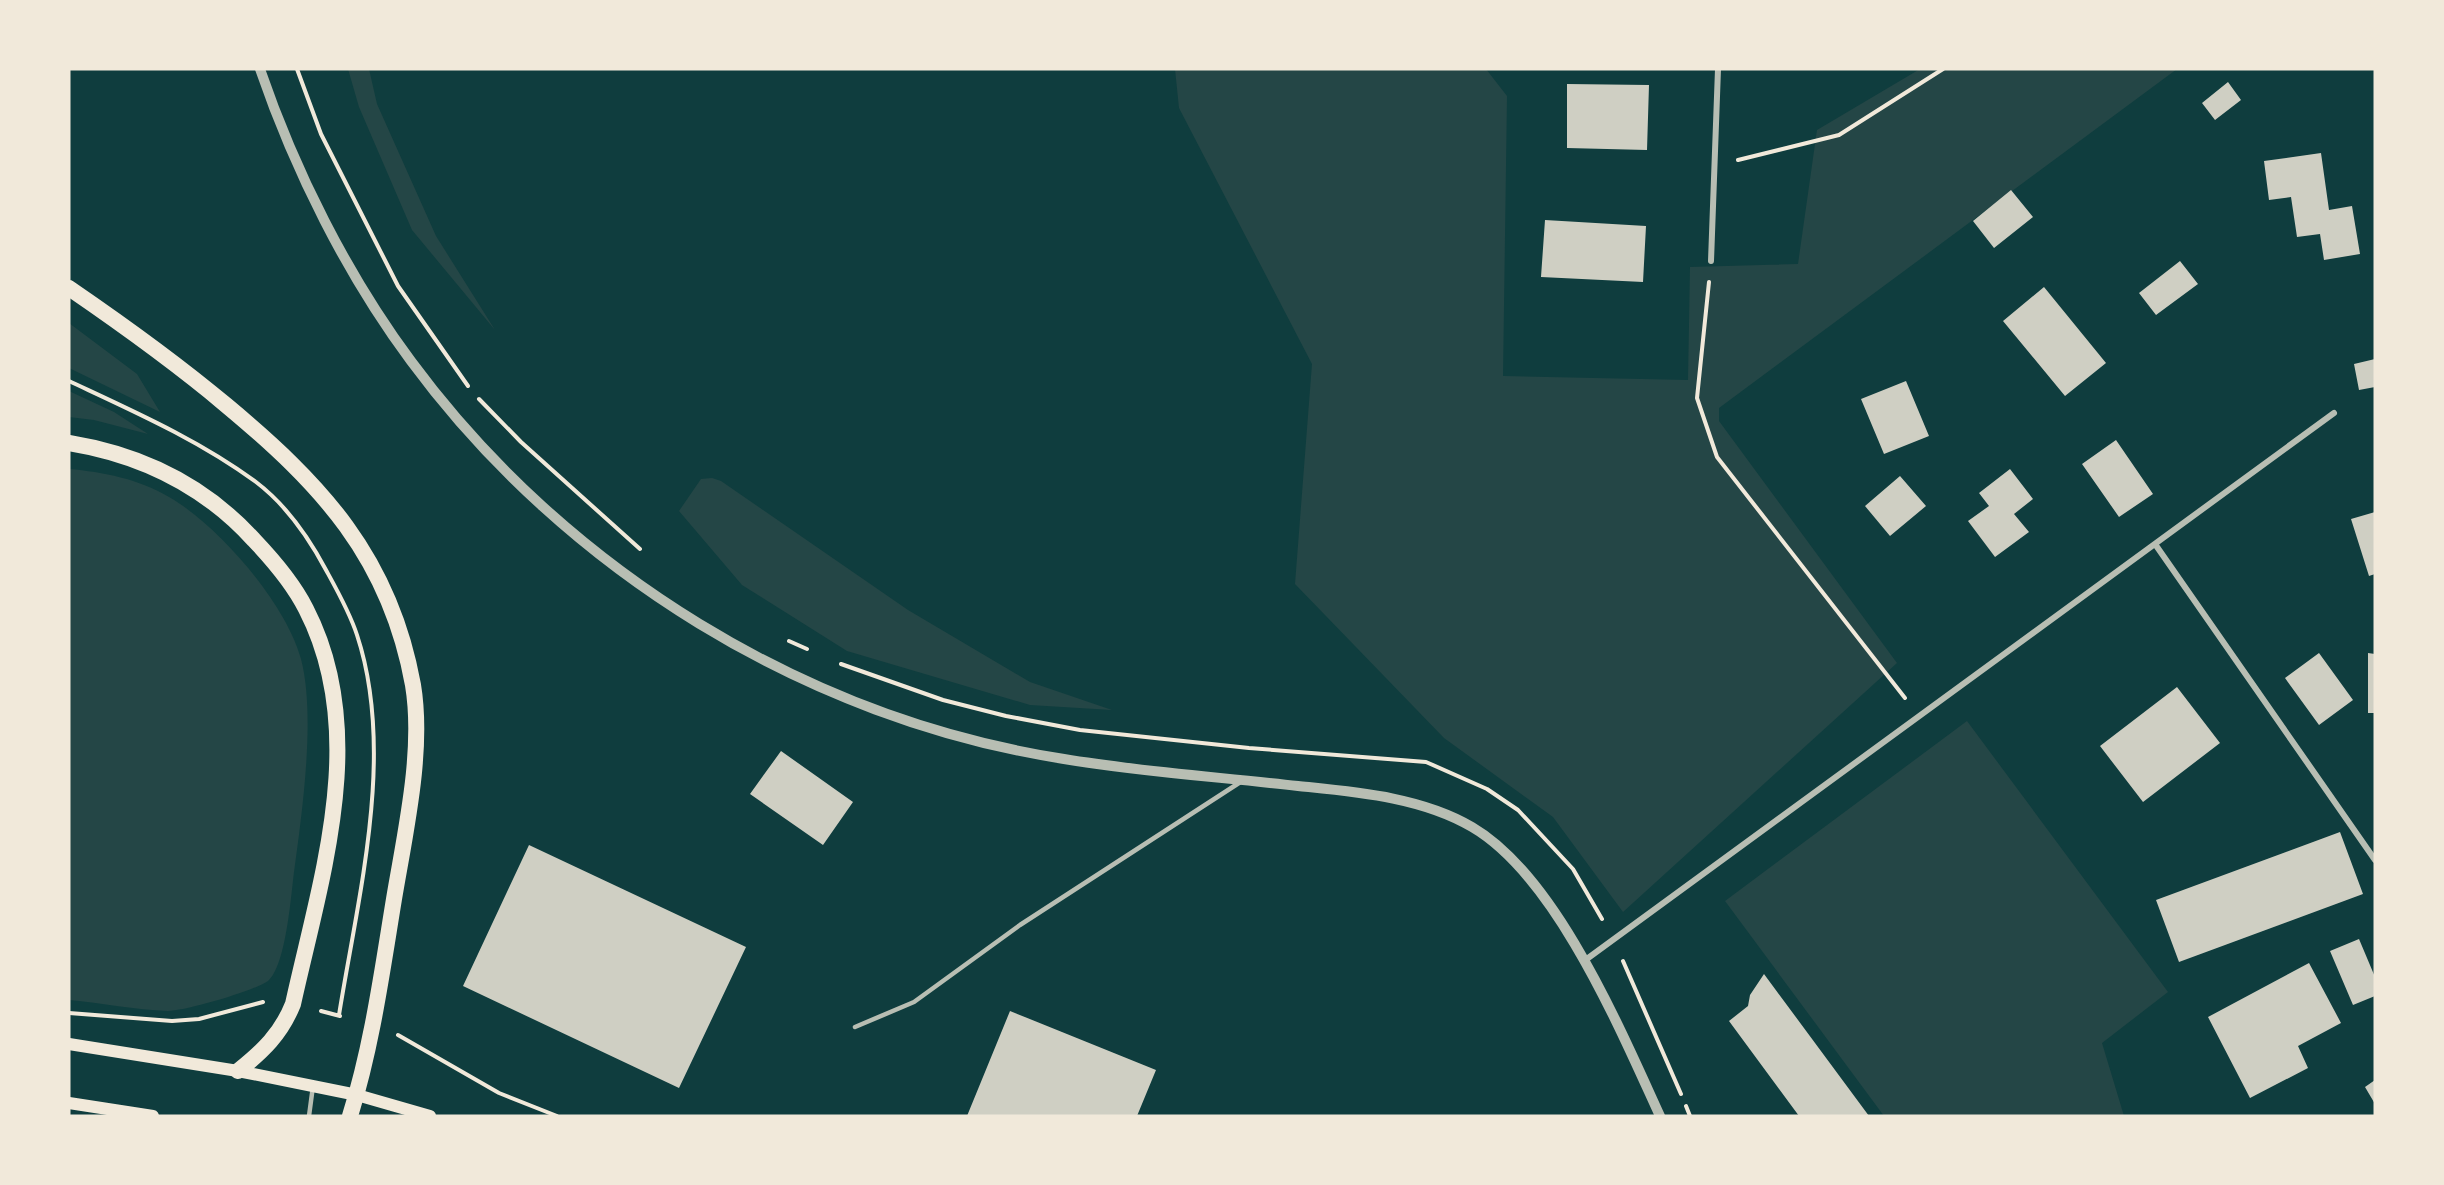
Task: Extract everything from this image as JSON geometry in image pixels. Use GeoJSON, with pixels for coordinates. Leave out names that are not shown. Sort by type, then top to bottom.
{"type":"FeatureCollection","features":[{"type":"Feature","properties":{"kind":"highway"},"geometry":{"type":"LineString","coordinates":[[69,288],[177,364],[285,454],[346,523],[367,556],[386,597],[413,686],[414,742],[402,849],[373,1024],[350,1116]]}},
{"type":"Feature","properties":{"kind":"highway"},"geometry":{"type":"LineString","coordinates":[[69,443],[103,448],[147,463],[177,477],[226,511],[287,578],[306,608],[328,666],[333,699],[337,782],[327,847],[293,1004],[285,1024],[272,1042],[238,1071]]}},
{"type":"Feature","properties":{"kind":"main road"},"geometry":{"type":"LineString","coordinates":[[69,1044],[238,1071],[357,1095],[430,1116]]}},
{"type":"Feature","properties":{"kind":"main road"},"geometry":{"type":"LineString","coordinates":[[69,1103],[153,1116]]}},
{"type":"Feature","properties":{"kind":"street"},"geometry":{"type":"LineString","coordinates":[[260,69],[280,126],[308,189],[377,312],[411,361],[485,451],[573,532],[626,574],[735,646],[800,679],[922,727],[989,745],[1066,760],[1341,790],[1397,800],[1442,813],[1474,828],[1500,849],[1554,913],[1606,1000],[1660,1116]]}},
{"type":"Feature","properties":{"kind":"street"},"geometry":{"type":"LineString","coordinates":[[1711,261],[1718,69]]}},
{"type":"Feature","properties":{"kind":"street"},"geometry":{"type":"LineString","coordinates":[[1584,961],[2334,413]]}},
{"type":"Feature","properties":{"kind":"street"},"geometry":{"type":"LineString","coordinates":[[2155,544],[2375,861]]}},
{"type":"Feature","properties":{"kind":"lane"},"geometry":{"type":"LineString","coordinates":[[855,1027],[914,1002],[1020,926],[1244,780]]}},
{"type":"Feature","properties":{"kind":"lane"},"geometry":{"type":"LineString","coordinates":[[309,1116],[313,1086]]}},
{"type":"Feature","properties":{"kind":"path"},"geometry":{"type":"LineString","coordinates":[[297,69],[321,134],[398,286],[474,394],[521,442],[648,555]]}},
{"type":"Feature","properties":{"kind":"path"},"geometry":{"type":"LineString","coordinates":[[1716,166],[1839,135],[1943,69]]}},
{"type":"Feature","properties":{"kind":"path"},"geometry":{"type":"LineString","coordinates":[[1711,261],[1697,398],[1718,457],[1920,716]]}},
{"type":"Feature","properties":{"kind":"path"},"geometry":{"type":"LineString","coordinates":[[785,639],[816,653]]}},
{"type":"Feature","properties":{"kind":"path"},"geometry":{"type":"LineString","coordinates":[[837,662],[943,700],[1006,716],[1080,730],[1249,748],[1426,762],[1487,789],[1518,810],[1573,869],[1636,986],[1690,1116]]}},
{"type":"Feature","properties":{"kind":"path"},"geometry":{"type":"LineString","coordinates":[[69,1012],[172,1020],[199,1019],[258,1002],[293,1004],[373,1024],[406,1039],[499,1093],[557,1116]]}},
{"type":"Feature","properties":{"kind":"shaded area"},"geometry":{"type":"Polygon","coordinates":[[[348,69],[369,69],[377,104],[436,236],[495,330],[412,230],[359,107],[348,69]]]}},
{"type":"Feature","properties":{"kind":"shaded area"},"geometry":{"type":"Polygon","coordinates":[[[1175,69],[1486,69],[1507,96],[1503,376],[1688,380],[1690,267],[1798,264],[1817,130],[1920,69],[2177,69],[1719,408],[1719,421],[1897,663],[1623,912],[1553,817],[1444,738],[1295,584],[1312,364],[1179,108],[1175,69]]]}},
{"type":"Feature","properties":{"kind":"shaded area"},"geometry":{"type":"Polygon","coordinates":[[[69,323],[137,374],[160,412],[69,368],[69,323]]]}},
{"type":"Feature","properties":{"kind":"shaded area"},"geometry":{"type":"Polygon","coordinates":[[[69,391],[114,412],[148,434],[94,420],[69,417],[69,391]]]}},
{"type":"Feature","properties":{"kind":"shaded area"},"geometry":{"type":"Polygon","coordinates":[[[69,469],[108,474],[146,485],[169,497],[208,526],[248,568],[266,591],[293,637],[301,659],[307,708],[306,765],[289,913],[279,961],[268,981],[235,995],[189,1008],[168,1011],[69,1000],[69,469]]]}},
{"type":"Feature","properties":{"kind":"shaded area"},"geometry":{"type":"Polygon","coordinates":[[[712,478],[721,481],[908,610],[1030,682],[1112,710],[1030,705],[847,651],[742,585],[679,511],[701,479],[712,478]]]}},
{"type":"Feature","properties":{"kind":"shaded area"},"geometry":{"type":"Polygon","coordinates":[[[1967,721],[2168,992],[2102,1043],[2124,1116],[1884,1116],[1725,901],[1967,721]]]}},
{"type":"Feature","properties":{"kind":"building"},"geometry":{"type":"Polygon","coordinates":[[[2228,82],[2241,100],[2215,120],[2202,103],[2228,82]]]}},
{"type":"Feature","properties":{"kind":"building"},"geometry":{"type":"Polygon","coordinates":[[[1567,84],[1649,85],[1647,150],[1567,148],[1567,84]]]}},
{"type":"Feature","properties":{"kind":"building"},"geometry":{"type":"Polygon","coordinates":[[[2321,153],[2329,210],[2352,206],[2360,254],[2324,260],[2320,234],[2297,237],[2291,197],[2269,200],[2264,161],[2321,153]]]}},
{"type":"Feature","properties":{"kind":"building"},"geometry":{"type":"Polygon","coordinates":[[[2011,190],[2033,217],[1994,248],[1973,221],[2011,190]]]}},
{"type":"Feature","properties":{"kind":"building"},"geometry":{"type":"Polygon","coordinates":[[[1545,220],[1646,226],[1643,282],[1541,277],[1545,220]]]}},
{"type":"Feature","properties":{"kind":"building"},"geometry":{"type":"Polygon","coordinates":[[[2180,261],[2198,284],[2156,315],[2139,293],[2180,261]]]}},
{"type":"Feature","properties":{"kind":"building"},"geometry":{"type":"Polygon","coordinates":[[[2044,287],[2106,363],[2065,396],[2003,321],[2044,287]]]}},
{"type":"Feature","properties":{"kind":"building"},"geometry":{"type":"Polygon","coordinates":[[[2375,359],[2375,387],[2359,390],[2354,364],[2375,359]]]}},
{"type":"Feature","properties":{"kind":"building"},"geometry":{"type":"Polygon","coordinates":[[[1906,381],[1929,436],[1884,454],[1861,399],[1906,381]]]}},
{"type":"Feature","properties":{"kind":"building"},"geometry":{"type":"Polygon","coordinates":[[[2116,440],[2153,494],[2119,517],[2082,464],[2116,440]]]}},
{"type":"Feature","properties":{"kind":"building"},"geometry":{"type":"Polygon","coordinates":[[[2010,469],[2033,499],[2014,514],[2029,532],[1995,557],[1968,521],[1989,506],[1979,493],[2010,469]]]}},
{"type":"Feature","properties":{"kind":"building"},"geometry":{"type":"Polygon","coordinates":[[[1900,476],[1926,506],[1890,536],[1865,506],[1900,476]]]}},
{"type":"Feature","properties":{"kind":"building"},"geometry":{"type":"Polygon","coordinates":[[[2375,512],[2375,574],[2369,576],[2351,519],[2375,512]]]}},
{"type":"Feature","properties":{"kind":"building"},"geometry":{"type":"Polygon","coordinates":[[[2319,653],[2353,700],[2319,725],[2285,678],[2319,653]]]}},
{"type":"Feature","properties":{"kind":"building"},"geometry":{"type":"Polygon","coordinates":[[[2368,653],[2375,654],[2375,713],[2368,713],[2368,653]]]}},
{"type":"Feature","properties":{"kind":"building"},"geometry":{"type":"Polygon","coordinates":[[[2177,687],[2220,743],[2143,802],[2100,746],[2177,687]]]}},
{"type":"Feature","properties":{"kind":"building"},"geometry":{"type":"Polygon","coordinates":[[[781,751],[853,802],[823,845],[750,794],[781,751]]]}},
{"type":"Feature","properties":{"kind":"building"},"geometry":{"type":"Polygon","coordinates":[[[2340,832],[2363,894],[2179,962],[2156,900],[2340,832]]]}},
{"type":"Feature","properties":{"kind":"building"},"geometry":{"type":"Polygon","coordinates":[[[529,845],[746,947],[679,1088],[463,986],[529,845]]]}},
{"type":"Feature","properties":{"kind":"building"},"geometry":{"type":"Polygon","coordinates":[[[2359,939],[2375,977],[2375,996],[2353,1005],[2330,951],[2359,939]]]}},
{"type":"Feature","properties":{"kind":"building"},"geometry":{"type":"Polygon","coordinates":[[[2309,963],[2341,1023],[2298,1046],[2308,1068],[2250,1098],[2208,1017],[2309,963]]]}},
{"type":"Feature","properties":{"kind":"building"},"geometry":{"type":"Polygon","coordinates":[[[1764,974],[1869,1116],[1799,1116],[1729,1021],[1748,1006],[1750,995],[1764,974]]]}},
{"type":"Feature","properties":{"kind":"building"},"geometry":{"type":"Polygon","coordinates":[[[1010,1011],[1156,1070],[1137,1116],[967,1116],[1010,1011]]]}},
{"type":"Feature","properties":{"kind":"building"},"geometry":{"type":"Polygon","coordinates":[[[2375,1080],[2375,1104],[2365,1087],[2375,1080]]]}}]}
